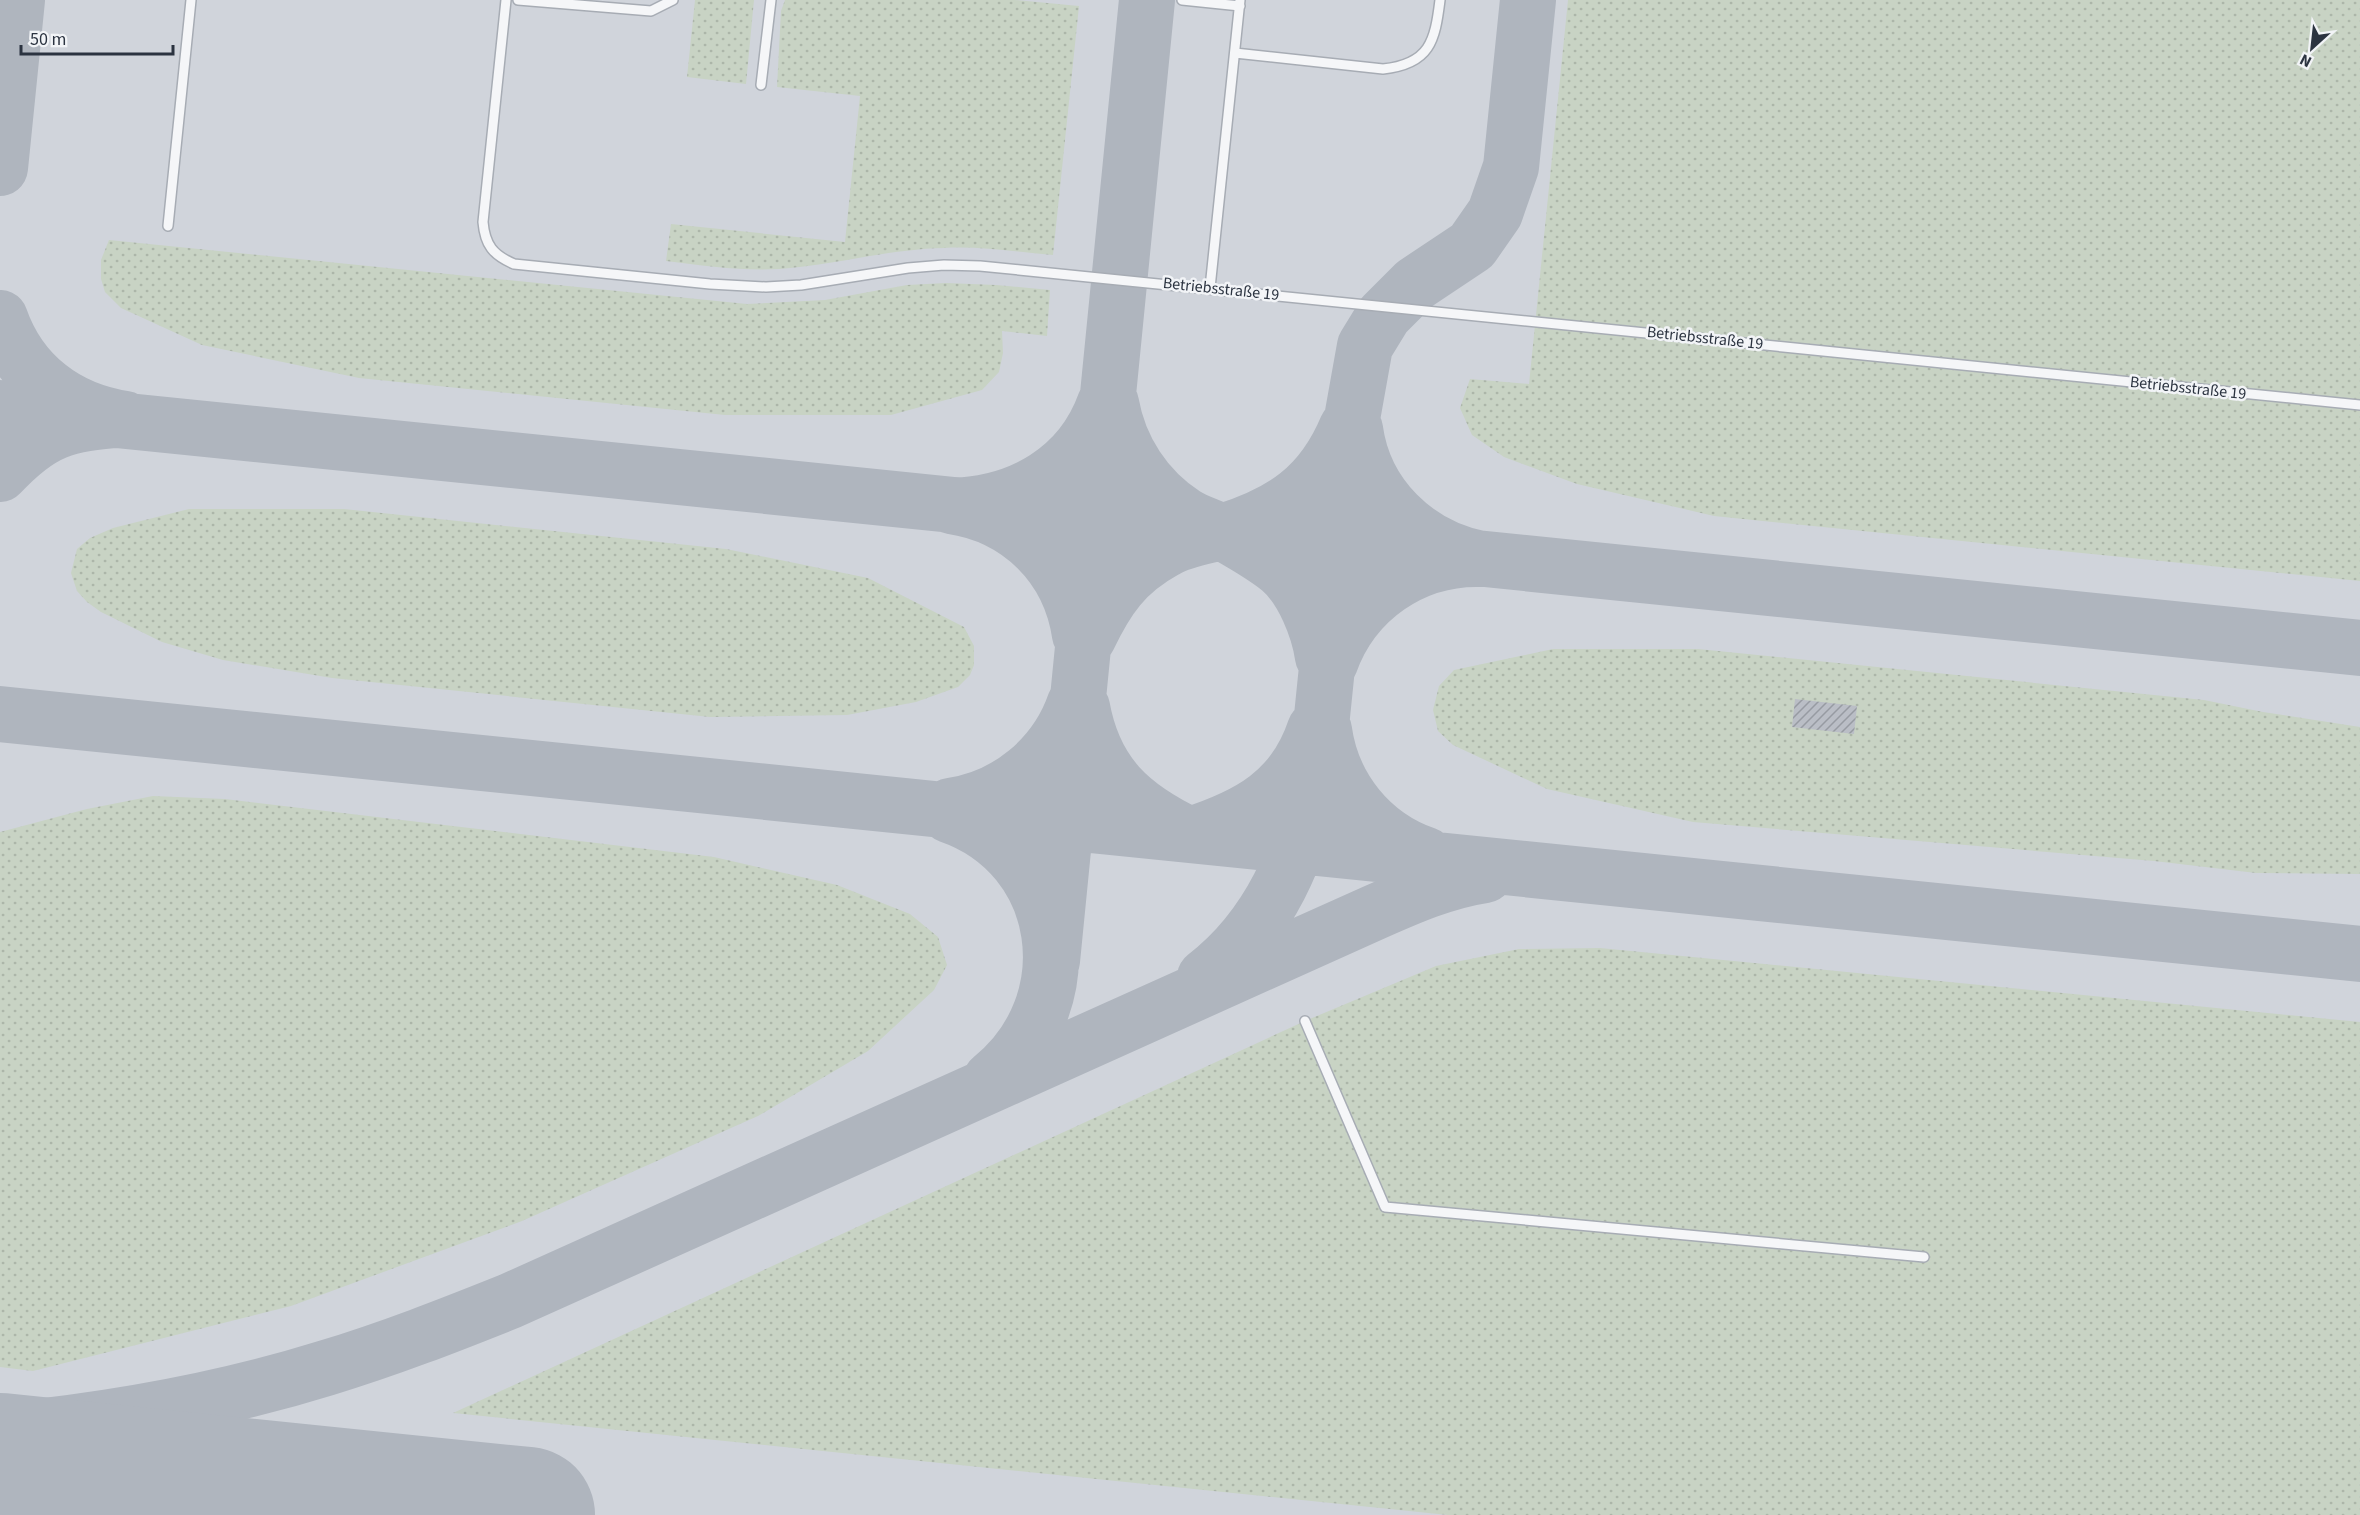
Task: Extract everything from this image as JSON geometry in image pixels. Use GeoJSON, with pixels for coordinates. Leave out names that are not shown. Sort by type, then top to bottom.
{"type":"FeatureCollection","features":[{"type":"Feature","properties":{"kind":"lane"},"geometry":{"type":"LineString","coordinates":[[168,226],[191,0]]}},
{"type":"Feature","properties":{"kind":"lane","name":"Betriebsstraße 19"},"geometry":{"type":"LineString","coordinates":[[506,0],[483,222],[486,242],[500,258],[514,264],[710,284],[766,287],[801,285],[908,268],[944,265],[980,266],[2360,405]]}},
{"type":"Feature","properties":{"kind":"lane"},"geometry":{"type":"LineString","coordinates":[[518,0],[635,4],[651,11],[673,0]]}},
{"type":"Feature","properties":{"kind":"lane"},"geometry":{"type":"LineString","coordinates":[[761,85],[771,0]]}},
{"type":"Feature","properties":{"kind":"lane"},"geometry":{"type":"LineString","coordinates":[[1182,0],[1240,3],[1210,288]]}},
{"type":"Feature","properties":{"kind":"lane"},"geometry":{"type":"LineString","coordinates":[[1235,53],[1383,69],[1397,68],[1422,55],[1432,42],[1437,29],[1440,0]]}},
{"type":"Feature","properties":{"kind":"lane"},"geometry":{"type":"LineString","coordinates":[[1305,1021],[1385,1207],[1924,1257]]}},
{"type":"Feature","properties":{"kind":"shaded area"},"geometry":{"type":"Polygon","coordinates":[[[0,0],[2360,0],[2360,1515],[0,1515],[0,0]]]}},
{"type":"Feature","properties":{"kind":"green space"},"geometry":{"type":"Polygon","coordinates":[[[695,0],[754,0],[746,84],[687,77],[695,0]]]}},
{"type":"Feature","properties":{"kind":"green space"},"geometry":{"type":"Polygon","coordinates":[[[785,0],[1015,0],[1079,6],[1053,255],[971,248],[923,249],[780,269],[723,268],[666,261],[671,224],[845,242],[860,96],[777,87],[781,11],[785,0]]]}},
{"type":"Feature","properties":{"kind":"green space"},"geometry":{"type":"Polygon","coordinates":[[[1568,0],[2360,0],[2360,581],[1714,516],[1577,484],[1504,457],[1472,435],[1460,408],[1470,379],[1529,384],[1568,0]]]}},
{"type":"Feature","properties":{"kind":"green space"},"geometry":{"type":"Polygon","coordinates":[[[109,240],[747,304],[825,300],[907,285],[946,283],[1050,290],[1047,336],[1002,331],[1003,353],[999,372],[982,390],[891,415],[725,415],[359,378],[202,345],[121,308],[105,292],[101,279],[101,260],[109,240]]]}},
{"type":"Feature","properties":{"kind":"green space"},"geometry":{"type":"Polygon","coordinates":[[[189,509],[344,509],[726,549],[868,578],[964,627],[974,646],[974,665],[970,675],[958,687],[916,702],[847,715],[710,717],[332,678],[223,660],[162,642],[101,612],[77,591],[71,573],[77,549],[90,538],[113,528],[189,509]]]}},
{"type":"Feature","properties":{"kind":"green space"},"geometry":{"type":"Polygon","coordinates":[[[1553,649],[1698,649],[2204,700],[2360,727],[2360,874],[2256,873],[2154,861],[1693,822],[1547,789],[1453,745],[1438,731],[1433,710],[1439,686],[1454,670],[1553,649]]]}},
{"type":"Feature","properties":{"kind":"green space"},"geometry":{"type":"Polygon","coordinates":[[[153,796],[225,799],[714,857],[837,885],[910,914],[938,937],[947,965],[934,990],[868,1051],[758,1116],[522,1221],[291,1306],[33,1371],[0,1367],[0,832],[87,809],[153,796]]]}},
{"type":"Feature","properties":{"kind":"green space"},"geometry":{"type":"Polygon","coordinates":[[[1600,948],[2360,1022],[2360,1515],[1448,1515],[453,1413],[1305,1021],[1436,966],[1519,949],[1600,948]]]}},
{"type":"Feature","properties":{"kind":"building"},"geometry":{"type":"Polygon","coordinates":[[[1795,699],[1857,706],[1854,734],[1792,727],[1795,699]]]}},
{"type":"Feature","properties":{"kind":"taxiway"},"geometry":{"type":"LineString","coordinates":[[0,168],[17,0]]}},
{"type":"Feature","properties":{"kind":"taxiway"},"geometry":{"type":"LineString","coordinates":[[1052,961],[1147,0]]}},
{"type":"Feature","properties":{"kind":"taxiway"},"geometry":{"type":"LineString","coordinates":[[1205,977],[1228,957],[1265,912],[1292,860],[1302,832],[1316,775],[1353,413],[1365,346],[1384,315],[1415,284],[1472,246],[1495,213],[1511,167],[1528,0]]}},
{"type":"Feature","properties":{"kind":"taxiway"},"geometry":{"type":"LineString","coordinates":[[0,318],[20,357],[48,386],[83,407],[125,419],[86,423],[56,431],[29,447],[0,474]]}},
{"type":"Feature","properties":{"kind":"taxiway"},"geometry":{"type":"LineString","coordinates":[[1080,635],[1065,587],[1053,566],[1037,548],[1019,533],[998,521],[976,512],[951,506],[976,504],[1001,498],[1045,479],[1064,465],[1081,447],[1094,427],[1105,403]]}},
{"type":"Feature","properties":{"kind":"taxiway"},"geometry":{"type":"LineString","coordinates":[[1111,403],[1120,436],[1128,452],[1136,467],[1158,493],[1185,515],[1222,532],[1259,554],[1288,577],[1309,610],[1323,657]]}},
{"type":"Feature","properties":{"kind":"taxiway"},"geometry":{"type":"LineString","coordinates":[[0,408],[2360,648]]}},
{"type":"Feature","properties":{"kind":"taxiway"},"geometry":{"type":"LineString","coordinates":[[1088,638],[1110,598],[1139,567],[1151,558],[1185,541],[1222,532],[1264,516],[1282,506],[1313,482],[1326,466],[1347,427]]}},
{"type":"Feature","properties":{"kind":"taxiway"},"geometry":{"type":"LineString","coordinates":[[1330,663],[1340,640],[1354,619],[1370,601],[1389,586],[1409,574],[1432,565],[1456,560],[1481,559],[1435,543],[1397,514],[1369,476],[1360,453],[1355,429]]}},
{"type":"Feature","properties":{"kind":"taxiway"},"geometry":{"type":"LineString","coordinates":[[950,806],[971,802],[991,794],[1027,772],[1055,741],[1067,723],[1075,703]]}},
{"type":"Feature","properties":{"kind":"taxiway"},"geometry":{"type":"LineString","coordinates":[[1082,707],[1096,751],[1118,786],[1150,813],[1190,835],[1250,810],[1267,798],[1295,769],[1315,729]]}},
{"type":"Feature","properties":{"kind":"taxiway"},"geometry":{"type":"LineString","coordinates":[[0,714],[2360,954]]}},
{"type":"Feature","properties":{"kind":"taxiway"},"geometry":{"type":"LineString","coordinates":[[1324,730],[1328,751],[1336,771],[1357,807],[1388,836],[1426,855]]}},
{"type":"Feature","properties":{"kind":"taxiway"},"geometry":{"type":"LineString","coordinates":[[949,815],[988,835],[1018,862],[1038,896],[1049,934],[1050,973],[1041,1011],[1021,1047],[991,1079]]}},
{"type":"Feature","properties":{"kind":"taxiway"},"geometry":{"type":"LineString","coordinates":[[0,1431],[124,1415],[206,1400],[326,1368],[419,1336],[510,1301],[1387,907],[1441,885],[1485,875]]}},
{"type":"Feature","properties":{"kind":"runway"},"geometry":{"type":"LineString","coordinates":[[0,1461],[527,1515]]}}]}
